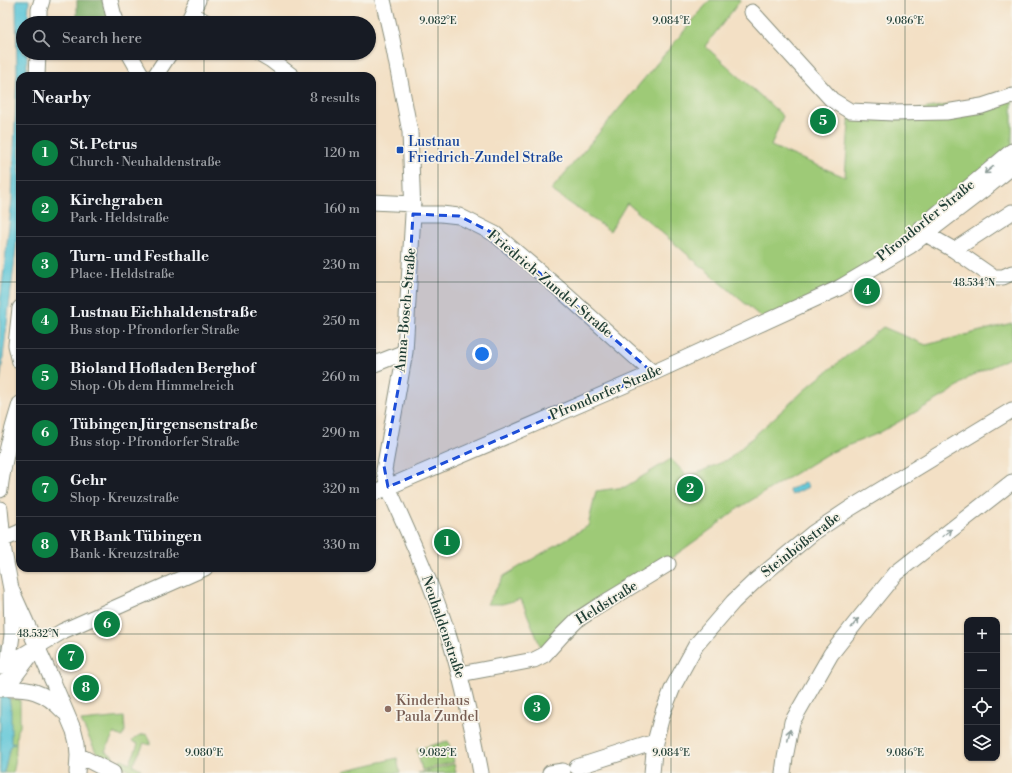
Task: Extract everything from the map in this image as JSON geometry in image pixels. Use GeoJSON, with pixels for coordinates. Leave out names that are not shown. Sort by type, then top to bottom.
{"type":"FeatureCollection","features":[{"type":"Feature","properties":{"kind":"street"},"geometry":{"type":"LineString","coordinates":[[39,16],[42,0]]}},
{"type":"Feature","properties":{"kind":"street"},"geometry":{"type":"LineString","coordinates":[[110,0],[114,16]]}},
{"type":"Feature","properties":{"kind":"street"},"geometry":{"type":"LineString","coordinates":[[190,16],[198,0]]}},
{"type":"Feature","properties":{"kind":"street","name":"Anna-Bosch-Straße"},"geometry":{"type":"LineString","coordinates":[[382,0],[392,39],[410,132],[413,209],[405,352],[384,466],[388,487]]}},
{"type":"Feature","properties":{"kind":"street"},"geometry":{"type":"LineString","coordinates":[[752,12],[832,100],[850,111],[893,113],[946,112],[982,106],[1012,96]]}},
{"type":"Feature","properties":{"kind":"street"},"geometry":{"type":"LineString","coordinates":[[37,72],[38,60]]}},
{"type":"Feature","properties":{"kind":"street"},"geometry":{"type":"LineString","coordinates":[[133,60],[140,72]]}},
{"type":"Feature","properties":{"kind":"street"},"geometry":{"type":"LineString","coordinates":[[158,72],[165,60]]}},
{"type":"Feature","properties":{"kind":"street"},"geometry":{"type":"LineString","coordinates":[[271,60],[287,72]]}},
{"type":"Feature","properties":{"kind":"street","name":"Pfrondorfer Straße"},"geometry":{"type":"LineString","coordinates":[[923,231],[1012,151]]}},
{"type":"Feature","properties":{"kind":"street","name":"Pfrondorfer Straße"},"geometry":{"type":"LineString","coordinates":[[376,492],[653,373],[839,288],[887,253],[923,231],[991,184],[1012,167]]}},
{"type":"Feature","properties":{"kind":"street","name":"Friedrich-Zundel-Straße"},"geometry":{"type":"LineString","coordinates":[[376,203],[459,216],[495,234],[563,292],[653,373]]}},
{"type":"Feature","properties":{"kind":"street"},"geometry":{"type":"LineString","coordinates":[[954,250],[1012,212]]}},
{"type":"Feature","properties":{"kind":"street"},"geometry":{"type":"LineString","coordinates":[[923,231],[993,277],[1003,277],[1012,273]]}},
{"type":"Feature","properties":{"kind":"street"},"geometry":{"type":"LineString","coordinates":[[376,363],[405,352]]}},
{"type":"Feature","properties":{"kind":"street","name":"Steinbößstraße"},"geometry":{"type":"LineString","coordinates":[[652,773],[655,742],[662,712],[673,687],[696,645],[733,602],[754,581],[812,533],[1012,410]]}},
{"type":"Feature","properties":{"kind":"street"},"geometry":{"type":"LineString","coordinates":[[0,490],[2,468],[16,416]]}},
{"type":"Feature","properties":{"kind":"street"},"geometry":{"type":"LineString","coordinates":[[783,773],[784,758],[792,722],[831,654],[852,626],[896,573],[1012,482]]}},
{"type":"Feature","properties":{"kind":"street","name":"Neuhaldenstraße"},"geometry":{"type":"LineString","coordinates":[[388,487],[440,611],[460,674],[481,773]]}},
{"type":"Feature","properties":{"kind":"street"},"geometry":{"type":"LineString","coordinates":[[0,509],[2,540],[11,589],[12,635],[10,674],[0,689]]}},
{"type":"Feature","properties":{"kind":"street"},"geometry":{"type":"LineString","coordinates":[[2,540],[16,534]]}},
{"type":"Feature","properties":{"kind":"street","name":"Heldstraße"},"geometry":{"type":"LineString","coordinates":[[460,674],[534,660],[544,655],[562,634],[577,620],[668,564]]}},
{"type":"Feature","properties":{"kind":"street"},"geometry":{"type":"LineString","coordinates":[[0,684],[38,647],[52,636],[196,572]]}},
{"type":"Feature","properties":{"kind":"street"},"geometry":{"type":"LineString","coordinates":[[11,589],[38,647],[78,743],[77,773]]}},
{"type":"Feature","properties":{"kind":"street"},"geometry":{"type":"LineString","coordinates":[[12,635],[18,641],[26,641],[38,647]]}},
{"type":"Feature","properties":{"kind":"street"},"geometry":{"type":"LineString","coordinates":[[10,674],[52,700],[67,715]]}},
{"type":"Feature","properties":{"kind":"street"},"geometry":{"type":"LineString","coordinates":[[577,767],[655,742]]}},
{"type":"Feature","properties":{"kind":"street"},"geometry":{"type":"LineString","coordinates":[[78,755],[112,773]]}},
{"type":"Feature","properties":{"kind":"highlighted area"},"geometry":{"type":"Polygon","coordinates":[[[413,214],[459,216],[495,234],[653,373],[388,487],[384,466],[405,352],[413,214]]]}},
{"type":"Feature","properties":{"kind":"green space"},"geometry":{"type":"Polygon","coordinates":[[[77,0],[111,0],[115,16],[77,16],[77,0]]]}},
{"type":"Feature","properties":{"kind":"green space"},"geometry":{"type":"Polygon","coordinates":[[[710,0],[741,0],[705,46],[783,116],[771,146],[845,177],[850,111],[893,113],[1012,96],[1012,164],[926,234],[768,323],[627,203],[610,231],[551,190],[710,0]]]}},
{"type":"Feature","properties":{"kind":"green space"},"geometry":{"type":"Polygon","coordinates":[[[1012,323],[1012,357],[971,376],[949,393],[879,433],[827,454],[737,509],[627,590],[544,655],[521,599],[502,604],[487,604],[504,576],[588,526],[596,491],[625,487],[671,459],[688,477],[729,459],[809,386],[883,327],[926,345],[1012,323]]]}},
{"type":"Feature","properties":{"kind":"green space"},"geometry":{"type":"Polygon","coordinates":[[[20,699],[20,727],[17,730],[15,764],[13,773],[0,773],[0,701],[20,699]]]}},
{"type":"Feature","properties":{"kind":"green space"},"geometry":{"type":"Polygon","coordinates":[[[124,717],[125,731],[122,737],[114,733],[105,751],[113,756],[111,761],[96,752],[81,721],[124,717]]]}},
{"type":"Feature","properties":{"kind":"green space"},"geometry":{"type":"Polygon","coordinates":[[[144,734],[148,735],[150,745],[144,743],[133,765],[141,769],[139,773],[134,773],[119,764],[121,759],[130,763],[138,744],[132,741],[136,737],[144,734]]]}},
{"type":"Feature","properties":{"kind":"green space"},"geometry":{"type":"Polygon","coordinates":[[[448,741],[454,762],[422,770],[417,749],[448,741]]]}},
{"type":"Feature","properties":{"kind":"green space"},"geometry":{"type":"Polygon","coordinates":[[[397,758],[400,773],[344,773],[343,771],[397,758]]]}},
{"type":"Feature","properties":{"kind":"green space"},"geometry":{"type":"Polygon","coordinates":[[[454,764],[456,773],[418,773],[454,764]]]}},
{"type":"Feature","properties":{"kind":"water"},"geometry":{"type":"Polygon","coordinates":[[[16,0],[29,0],[28,16],[16,16],[16,0]]]}},
{"type":"Feature","properties":{"kind":"water"},"geometry":{"type":"Polygon","coordinates":[[[17,60],[27,60],[27,72],[17,72],[17,60]]]}},
{"type":"Feature","properties":{"kind":"water"},"geometry":{"type":"Polygon","coordinates":[[[16,99],[16,248],[0,382],[0,304],[12,200],[16,99]]]}},
{"type":"Feature","properties":{"kind":"water"},"geometry":{"type":"Polygon","coordinates":[[[806,482],[808,487],[792,495],[789,490],[806,482]]]}},
{"type":"Feature","properties":{"kind":"water"},"geometry":{"type":"Polygon","coordinates":[[[0,645],[11,710],[11,743],[15,743],[10,746],[4,773],[0,773],[0,645]]]}},
{"type":"Feature","properties":{"kind":"place","name":"Bioland Hofladen Berghof"},"geometry":{"type":"Point","coordinates":[823,121]}},
{"type":"Feature","properties":{"kind":"place","name":"Lustnau Friedrich-Zundel Straße"},"geometry":{"type":"Point","coordinates":[400,150]}},
{"type":"Feature","properties":{"kind":"place","name":"Lustnau Eichhaldenstraße"},"geometry":{"type":"Point","coordinates":[867,291]}},
{"type":"Feature","properties":{"kind":"place","name":"Kirchgraben"},"geometry":{"type":"Point","coordinates":[690,489]}},
{"type":"Feature","properties":{"kind":"place","name":"St. Petrus"},"geometry":{"type":"Point","coordinates":[447,542]}},
{"type":"Feature","properties":{"kind":"place","name":"Tübingen Jürgensenstraße"},"geometry":{"type":"Point","coordinates":[107,624]}},
{"type":"Feature","properties":{"kind":"place","name":"Gehr"},"geometry":{"type":"Point","coordinates":[71,657]}},
{"type":"Feature","properties":{"kind":"place","name":"VR Bank Tübingen"},"geometry":{"type":"Point","coordinates":[86,688]}},
{"type":"Feature","properties":{"kind":"place","name":"Turn- und Festhalle"},"geometry":{"type":"Point","coordinates":[537,708]}},
{"type":"Feature","properties":{"kind":"place","name":"Kinderhaus Paula Zundel"},"geometry":{"type":"Point","coordinates":[388,709]}}]}
